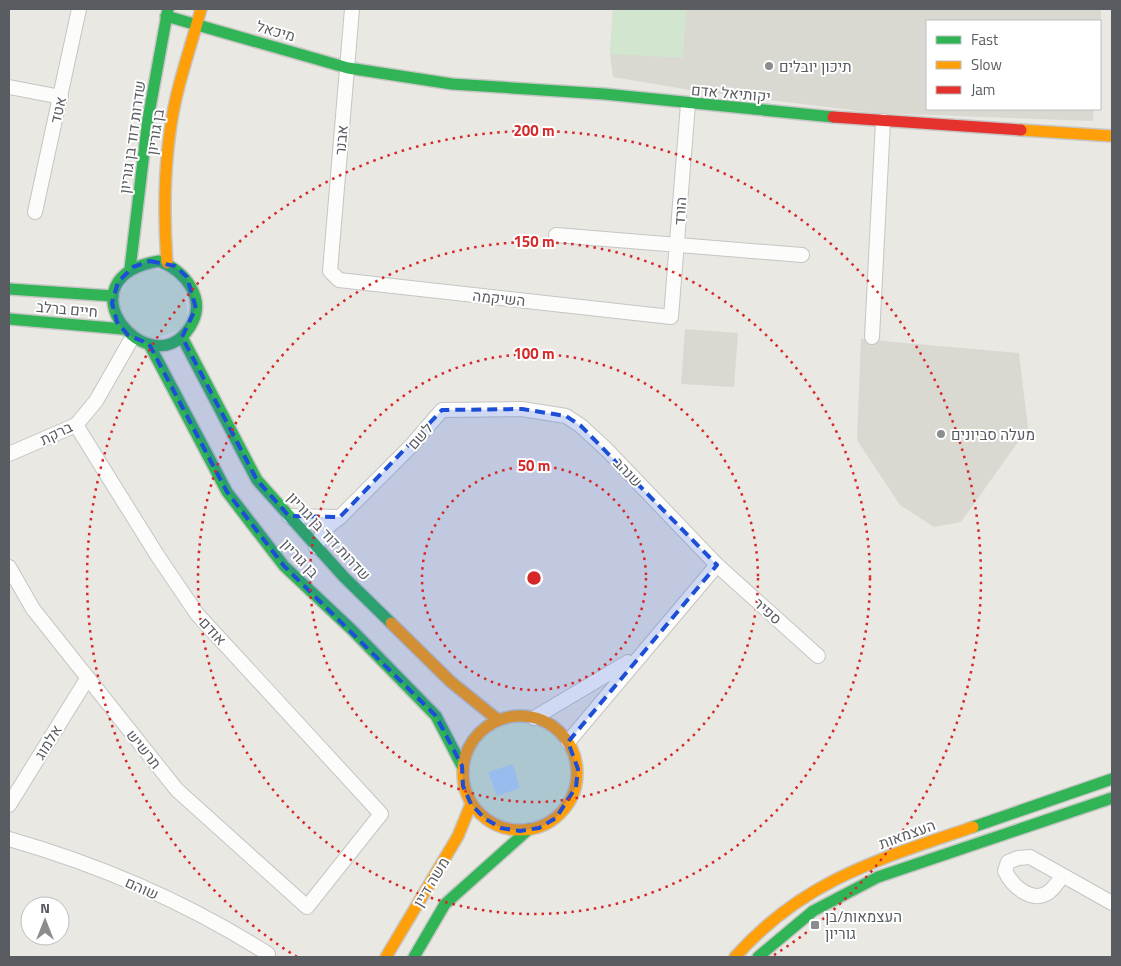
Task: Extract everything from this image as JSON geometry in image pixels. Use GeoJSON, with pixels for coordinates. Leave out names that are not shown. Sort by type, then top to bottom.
{"type":"FeatureCollection","features":[{"type":"Feature","properties":{"kind":"street","name":"אטד"},"geometry":{"type":"LineString","coordinates":[[35,212],[62,96],[79,9]]}},
{"type":"Feature","properties":{"kind":"street","name":"בן גוריון"},"geometry":{"type":"LineString","coordinates":[[167,263],[164,229],[166,164],[176,98],[201,9]]}},
{"type":"Feature","properties":{"kind":"street","name":"אבנר"},"geometry":{"type":"LineString","coordinates":[[330,272],[352,9]]}},
{"type":"Feature","properties":{"kind":"street","name":"מיכאל"},"geometry":{"type":"LineString","coordinates":[[167,12],[197,24],[348,68]]}},
{"type":"Feature","properties":{"kind":"street","name":"שדרות דוד בן גוריון"},"geometry":{"type":"LineString","coordinates":[[130,269],[148,119],[167,12]]}},
{"type":"Feature","properties":{"kind":"street","name":"יקותיאל אדם"},"geometry":{"type":"LineString","coordinates":[[348,68],[452,84],[604,94],[688,104],[882,121],[1112,136]]}},
{"type":"Feature","properties":{"kind":"street"},"geometry":{"type":"LineString","coordinates":[[9,87],[62,96]]}},
{"type":"Feature","properties":{"kind":"street","name":"הורד"},"geometry":{"type":"LineString","coordinates":[[670,317],[678,245],[688,104]]}},
{"type":"Feature","properties":{"kind":"street"},"geometry":{"type":"LineString","coordinates":[[872,337],[882,121]]}},
{"type":"Feature","properties":{"kind":"street"},"geometry":{"type":"LineString","coordinates":[[556,235],[802,255]]}},
{"type":"Feature","properties":{"kind":"street"},"geometry":{"type":"LineString","coordinates":[[144,262],[167,263],[181,271],[194,290],[196,308],[189,329],[182,337],[160,345],[149,344],[127,334],[115,315],[112,303],[118,282],[130,269],[144,262]]}},
{"type":"Feature","properties":{"kind":"street","name":"השיקמה"},"geometry":{"type":"LineString","coordinates":[[330,272],[339,280],[670,317]]}},
{"type":"Feature","properties":{"kind":"street","name":"חיים ברלב"},"geometry":{"type":"LineString","coordinates":[[9,289],[114,296]]}},
{"type":"Feature","properties":{"kind":"street","name":"חיים ברלב"},"geometry":{"type":"LineString","coordinates":[[9,319],[127,334]]}},
{"type":"Feature","properties":{"kind":"street","name":"ברקת"},"geometry":{"type":"LineString","coordinates":[[9,454],[76,425],[96,401],[127,334]]}},
{"type":"Feature","properties":{"kind":"street","name":"שדרות דוד בן גוריון"},"geometry":{"type":"LineString","coordinates":[[182,337],[257,480],[316,547],[436,668],[498,720]]}},
{"type":"Feature","properties":{"kind":"street","name":"בן גוריון"},"geometry":{"type":"LineString","coordinates":[[149,344],[227,492],[284,566],[352,630],[436,716],[462,766]]}},
{"type":"Feature","properties":{"kind":"street","name":"לשם"},"geometry":{"type":"LineString","coordinates":[[316,547],[325,529],[340,517],[411,446],[442,410],[473,408],[522,409]]}},
{"type":"Feature","properties":{"kind":"street","name":"שנהב"},"geometry":{"type":"LineString","coordinates":[[522,409],[566,416],[581,426],[718,565]]}},
{"type":"Feature","properties":{"kind":"street","name":"אודם"},"geometry":{"type":"LineString","coordinates":[[76,425],[157,556],[197,614],[381,814],[307,907]]}},
{"type":"Feature","properties":{"kind":"street"},"geometry":{"type":"LineString","coordinates":[[289,516],[340,517]]}},
{"type":"Feature","properties":{"kind":"street"},"geometry":{"type":"LineString","coordinates":[[568,742],[718,565]]}},
{"type":"Feature","properties":{"kind":"street","name":"ספיר"},"geometry":{"type":"LineString","coordinates":[[718,565],[818,656]]}},
{"type":"Feature","properties":{"kind":"street","name":"תרשיש"},"geometry":{"type":"LineString","coordinates":[[9,567],[33,609],[177,790],[307,907]]}},
{"type":"Feature","properties":{"kind":"street"},"geometry":{"type":"LineString","coordinates":[[534,718],[640,655]]}},
{"type":"Feature","properties":{"kind":"street","name":"אלמוג"},"geometry":{"type":"LineString","coordinates":[[9,805],[87,679]]}},
{"type":"Feature","properties":{"kind":"street"},"geometry":{"type":"LineString","coordinates":[[512,716],[534,718],[549,723],[563,735],[573,750],[578,769],[576,787],[569,804],[556,818],[539,828],[520,831],[501,828],[484,818],[471,804],[463,786],[462,766],[468,748],[479,732],[498,720],[512,716]]}},
{"type":"Feature","properties":{"kind":"street","name":"העצמאות"},"geometry":{"type":"LineString","coordinates":[[735,957],[753,936],[782,911],[811,892],[848,874],[912,848],[1112,779]]}},
{"type":"Feature","properties":{"kind":"street","name":"העצמאות"},"geometry":{"type":"LineString","coordinates":[[758,957],[813,911],[878,876],[1112,798]]}},
{"type":"Feature","properties":{"kind":"street","name":"משה דיין"},"geometry":{"type":"LineString","coordinates":[[386,957],[458,836],[471,804]]}},
{"type":"Feature","properties":{"kind":"street","name":"משה דיין"},"geometry":{"type":"LineString","coordinates":[[414,957],[446,904],[528,829]]}},
{"type":"Feature","properties":{"kind":"street","name":"שוהם"},"geometry":{"type":"LineString","coordinates":[[9,839],[62,854],[185,906],[232,931],[267,956]]}},
{"type":"Feature","properties":{"kind":"street"},"geometry":{"type":"LineString","coordinates":[[1062,877],[1112,903]]}},
{"type":"Feature","properties":{"kind":"highlighted area"},"geometry":{"type":"Polygon","coordinates":[[[150,261],[175,266],[187,277],[196,308],[182,337],[257,480],[289,516],[340,517],[442,410],[522,409],[566,416],[581,426],[717,565],[568,742],[578,769],[576,787],[556,818],[539,828],[520,831],[501,828],[484,818],[471,804],[463,786],[462,766],[436,716],[284,566],[227,492],[149,344],[128,335],[117,322],[112,303],[118,282],[133,267],[150,261]]]}},
{"type":"Feature","properties":{"kind":"shaded area","name":"תיכון יובלים"},"geometry":{"type":"Polygon","coordinates":[[[613,9],[1101,9],[1101,20],[926,20],[926,110],[1094,110],[1093,121],[875,113],[690,90],[613,77],[610,54],[613,9]]]}},
{"type":"Feature","properties":{"kind":"shaded area"},"geometry":{"type":"Polygon","coordinates":[[[685,329],[738,333],[734,387],[681,384],[685,329]]]}},
{"type":"Feature","properties":{"kind":"shaded area","name":"מעלה סביונים"},"geometry":{"type":"Polygon","coordinates":[[[861,339],[1019,353],[1028,428],[961,522],[934,527],[900,505],[857,440],[861,339]]]}},
{"type":"Feature","properties":{"kind":"green space"},"geometry":{"type":"Polygon","coordinates":[[[613,9],[686,9],[683,58],[610,54],[613,9]]]}},
{"type":"Feature","properties":{"kind":"green space"},"geometry":{"type":"Polygon","coordinates":[[[137,267],[184,275],[188,327],[147,341],[116,310],[115,303],[137,267]]]}},
{"type":"Feature","properties":{"kind":"green space"},"geometry":{"type":"Polygon","coordinates":[[[520,718],[541,722],[559,734],[571,752],[575,773],[571,794],[559,812],[541,824],[520,828],[499,824],[481,812],[469,794],[465,773],[469,752],[481,734],[499,722],[520,718]]]}},
{"type":"Feature","properties":{"kind":"water"},"geometry":{"type":"Polygon","coordinates":[[[513,764],[520,788],[497,796],[488,772],[513,764]]]}},
{"type":"Feature","properties":{"kind":"traffic: fast"},"geometry":{"type":"LineString","coordinates":[[130,269],[148,119],[168,9]]}},
{"type":"Feature","properties":{"kind":"traffic: fast"},"geometry":{"type":"LineString","coordinates":[[166,16],[348,68],[452,84],[604,94],[833,117]]}},
{"type":"Feature","properties":{"kind":"traffic: fast"},"geometry":{"type":"LineString","coordinates":[[159,261],[169,266],[185,279],[195,296],[196,306],[195,317],[190,327],[173,343],[154,345],[136,338],[121,324],[113,306],[115,287],[129,271],[159,261]]}},
{"type":"Feature","properties":{"kind":"traffic: fast"},"geometry":{"type":"LineString","coordinates":[[9,289],[113,296]]}},
{"type":"Feature","properties":{"kind":"traffic: fast"},"geometry":{"type":"LineString","coordinates":[[9,319],[123,329]]}},
{"type":"Feature","properties":{"kind":"traffic: fast"},"geometry":{"type":"LineString","coordinates":[[182,337],[257,480],[344,577],[391,623]]}},
{"type":"Feature","properties":{"kind":"traffic: fast"},"geometry":{"type":"LineString","coordinates":[[149,344],[227,492],[284,566],[352,630],[436,716],[462,766]]}},
{"type":"Feature","properties":{"kind":"traffic: fast"},"geometry":{"type":"LineString","coordinates":[[973,827],[1112,779]]}},
{"type":"Feature","properties":{"kind":"traffic: fast"},"geometry":{"type":"LineString","coordinates":[[758,957],[813,911],[878,877],[1112,798]]}},
{"type":"Feature","properties":{"kind":"traffic: fast"},"geometry":{"type":"LineString","coordinates":[[414,957],[445,904],[529,829]]}},
{"type":"Feature","properties":{"kind":"traffic: slow"},"geometry":{"type":"LineString","coordinates":[[167,263],[165,201],[169,139],[179,87],[201,9]]}},
{"type":"Feature","properties":{"kind":"traffic: slow"},"geometry":{"type":"LineString","coordinates":[[1021,130],[1112,136]]}},
{"type":"Feature","properties":{"kind":"traffic: slow"},"geometry":{"type":"LineString","coordinates":[[391,623],[451,682],[498,720]]}},
{"type":"Feature","properties":{"kind":"traffic: slow"},"geometry":{"type":"LineString","coordinates":[[520,716],[542,720],[561,732],[573,751],[577,773],[573,795],[561,814],[542,826],[520,830],[498,826],[479,814],[467,795],[463,773],[467,751],[479,732],[498,720],[520,716]]}},
{"type":"Feature","properties":{"kind":"traffic: slow"},"geometry":{"type":"LineString","coordinates":[[386,957],[458,836],[471,804]]}},
{"type":"Feature","properties":{"kind":"traffic: slow"},"geometry":{"type":"LineString","coordinates":[[735,957],[761,931],[788,909],[816,890],[875,862],[973,827]]}},
{"type":"Feature","properties":{"kind":"traffic: jam"},"geometry":{"type":"LineString","coordinates":[[833,117],[1021,130]]}},
{"type":"Feature","properties":{"kind":"place","name":"תיכון יובלים"},"geometry":{"type":"Point","coordinates":[769,66]}},
{"type":"Feature","properties":{"kind":"place","name":"מעלה סביונים"},"geometry":{"type":"Point","coordinates":[941,434]}},
{"type":"Feature","properties":{"kind":"place","name":"העצמאות/בן גוריון"},"geometry":{"type":"Point","coordinates":[815,925]}}]}
